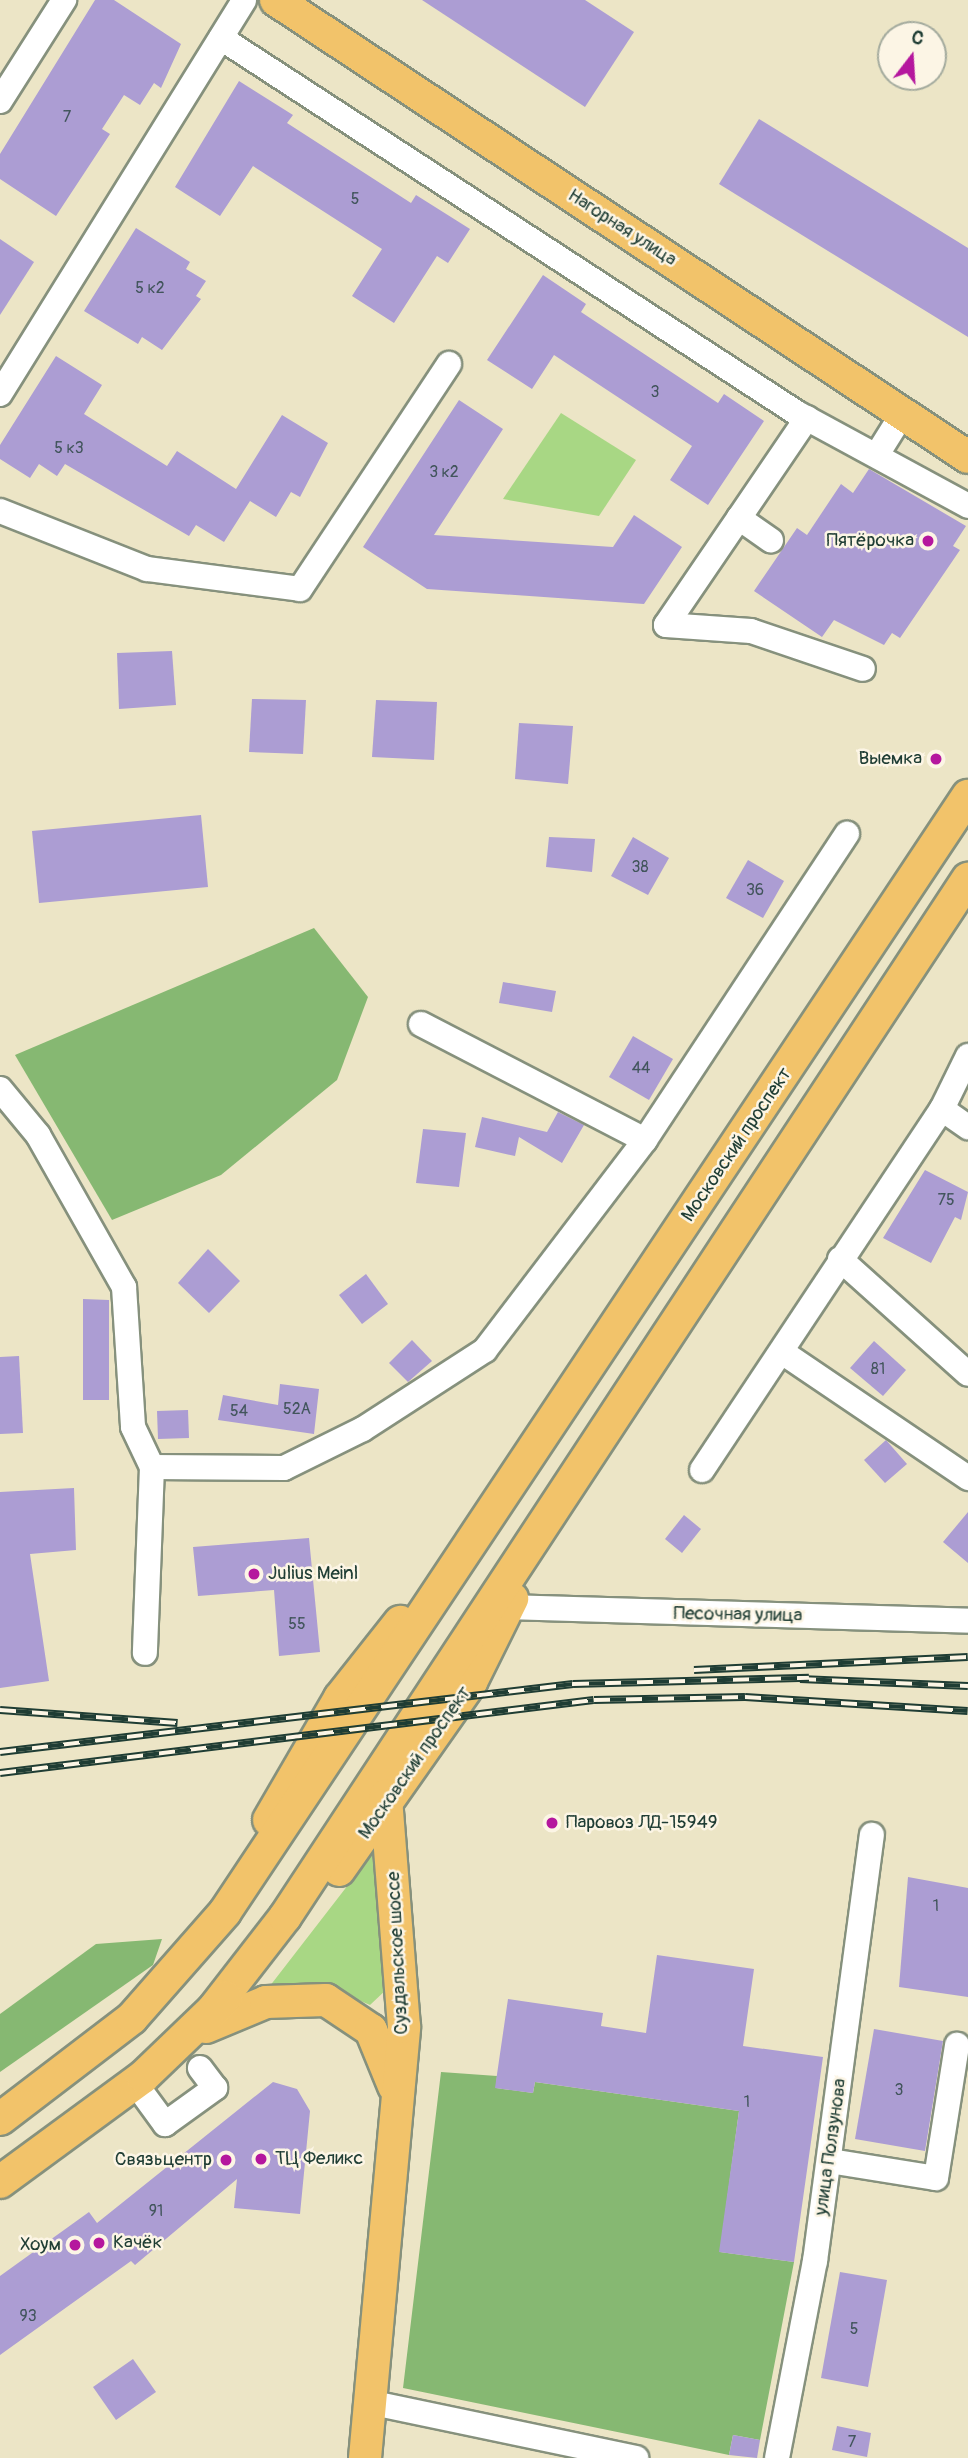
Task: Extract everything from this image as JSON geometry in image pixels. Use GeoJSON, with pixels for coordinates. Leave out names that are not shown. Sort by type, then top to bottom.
{"type":"FeatureCollection","features":[{"type":"Feature","properties":{"kind":"main road","name":"Нагорная улица"},"geometry":{"type":"LineString","coordinates":[[276,0],[968,457]]}},
{"type":"Feature","properties":{"kind":"main road","name":"Московский проспект"},"geometry":{"type":"LineString","coordinates":[[0,2119],[110,2037],[191,1956],[340,1698],[505,1494],[968,796]]}},
{"type":"Feature","properties":{"kind":"main road","name":"Московский проспект"},"geometry":{"type":"LineString","coordinates":[[212,2011],[267,1942],[968,880]]}},
{"type":"Feature","properties":{"kind":"main road","name":"Московский проспект"},"geometry":{"type":"LineString","coordinates":[[0,2182],[135,2083],[190,2035],[306,1914],[387,1804],[471,1682],[570,1483]]}},
{"type":"Feature","properties":{"kind":"main road","name":"Суздальское шоссе"},"geometry":{"type":"LineString","coordinates":[[365,2458],[373,2403],[396,2140],[404,2004],[383,1766]]}},
{"type":"Feature","properties":{"kind":"main road","name":"Суздальское шоссе"},"geometry":{"type":"LineString","coordinates":[[190,2035],[266,2002],[300,1997],[336,2004],[371,2030],[388,2059],[396,2140]]}},
{"type":"Feature","properties":{"kind":"street"},"geometry":{"type":"LineString","coordinates":[[0,101],[64,0]]}},
{"type":"Feature","properties":{"kind":"street"},"geometry":{"type":"LineString","coordinates":[[0,394],[244,0]]}},
{"type":"Feature","properties":{"kind":"street"},"geometry":{"type":"LineString","coordinates":[[221,37],[807,418],[878,453],[968,506]]}},
{"type":"Feature","properties":{"kind":"street"},"geometry":{"type":"LineString","coordinates":[[0,511],[148,569],[300,589],[449,364]]}},
{"type":"Feature","properties":{"kind":"street"},"geometry":{"type":"LineString","coordinates":[[878,453],[903,413]]}},
{"type":"Feature","properties":{"kind":"street"},"geometry":{"type":"LineString","coordinates":[[807,418],[666,625],[751,631],[863,669]]}},
{"type":"Feature","properties":{"kind":"street"},"geometry":{"type":"LineString","coordinates":[[739,518],[772,540]]}},
{"type":"Feature","properties":{"kind":"street"},"geometry":{"type":"LineString","coordinates":[[152,1467],[284,1468],[363,1429],[485,1350],[645,1140],[847,834]]}},
{"type":"Feature","properties":{"kind":"street"},"geometry":{"type":"LineString","coordinates":[[421,1024],[645,1140]]}},
{"type":"Feature","properties":{"kind":"street"},"geometry":{"type":"LineString","coordinates":[[702,1470],[942,1109],[968,1056]]}},
{"type":"Feature","properties":{"kind":"street"},"geometry":{"type":"LineString","coordinates":[[0,1089],[38,1135],[124,1287],[133,1427],[152,1467],[145,1653]]}},
{"type":"Feature","properties":{"kind":"street"},"geometry":{"type":"LineString","coordinates":[[942,1109],[968,1127]]}},
{"type":"Feature","properties":{"kind":"street"},"geometry":{"type":"LineString","coordinates":[[840,1259],[968,1374]]}},
{"type":"Feature","properties":{"kind":"street"},"geometry":{"type":"LineString","coordinates":[[782,1352],[968,1478]]}},
{"type":"Feature","properties":{"kind":"street","name":"Песочная улица"},"geometry":{"type":"LineString","coordinates":[[509,1606],[968,1621]]}},
{"type":"Feature","properties":{"kind":"street","name":"улица Ползунова"},"geometry":{"type":"LineString","coordinates":[[777,2458],[830,2161],[872,1835]]}},
{"type":"Feature","properties":{"kind":"street"},"geometry":{"type":"LineString","coordinates":[[830,2161],[936,2178],[957,2045]]}},
{"type":"Feature","properties":{"kind":"street"},"geometry":{"type":"LineString","coordinates":[[135,2083],[165,2124],[215,2088],[200,2068]]}},
{"type":"Feature","properties":{"kind":"street"},"geometry":{"type":"LineString","coordinates":[[373,2403],[635,2458]]}},
{"type":"Feature","properties":{"kind":"green space"},"geometry":{"type":"Polygon","coordinates":[[[561,413],[636,460],[599,516],[503,499],[561,413]]]}},
{"type":"Feature","properties":{"kind":"green space"},"geometry":{"type":"Polygon","coordinates":[[[314,928],[368,997],[337,1080],[221,1175],[112,1220],[15,1055],[314,928]]]}},
{"type":"Feature","properties":{"kind":"green space"},"geometry":{"type":"Polygon","coordinates":[[[372,1854],[388,1988],[370,2005],[326,1986],[266,1991],[372,1854]]]}},
{"type":"Feature","properties":{"kind":"green space"},"geometry":{"type":"Polygon","coordinates":[[[162,1939],[153,1965],[0,2072],[0,2014],[96,1944],[162,1939]]]}},
{"type":"Feature","properties":{"kind":"green space"},"geometry":{"type":"Polygon","coordinates":[[[441,2072],[497,2076],[496,2088],[533,2093],[535,2082],[739,2111],[720,2252],[794,2262],[760,2440],[733,2435],[729,2455],[403,2388],[441,2072]]]}},
{"type":"Feature","properties":{"kind":"building"},"geometry":{"type":"Polygon","coordinates":[[[95,0],[114,0],[181,44],[161,88],[154,83],[140,105],[124,95],[102,129],[110,134],[56,216],[0,179],[0,154],[95,0]]]}},
{"type":"Feature","properties":{"kind":"building"},"geometry":{"type":"Polygon","coordinates":[[[422,0],[585,0],[634,32],[585,107],[422,0]]]}},
{"type":"Feature","properties":{"kind":"building"},"geometry":{"type":"Polygon","coordinates":[[[239,81],[293,115],[287,123],[411,203],[416,195],[470,229],[448,263],[437,256],[394,323],[352,296],[382,249],[253,166],[220,216],[175,187],[239,81]]]}},
{"type":"Feature","properties":{"kind":"building"},"geometry":{"type":"Polygon","coordinates":[[[759,119],[968,248],[968,337],[719,184],[759,119]]]}},
{"type":"Feature","properties":{"kind":"building"},"geometry":{"type":"Polygon","coordinates":[[[136,228],[190,262],[186,269],[206,281],[196,296],[201,299],[162,350],[142,337],[138,344],[84,311],[136,228]]]}},
{"type":"Feature","properties":{"kind":"building"},"geometry":{"type":"Polygon","coordinates":[[[0,239],[34,262],[0,315],[0,239]]]}},
{"type":"Feature","properties":{"kind":"building"},"geometry":{"type":"Polygon","coordinates":[[[543,275],[586,304],[581,312],[718,403],[724,394],[764,421],[708,505],[670,480],[692,446],[554,355],[532,389],[487,360],[543,275]]]}},
{"type":"Feature","properties":{"kind":"building"},"geometry":{"type":"Polygon","coordinates":[[[56,356],[102,385],[84,414],[167,466],[177,451],[236,489],[282,415],[328,443],[300,497],[291,492],[276,517],[250,501],[224,542],[196,525],[189,536],[65,464],[57,476],[39,464],[30,478],[0,459],[0,445],[56,356]]]}},
{"type":"Feature","properties":{"kind":"building"},"geometry":{"type":"Polygon","coordinates":[[[459,400],[503,429],[434,535],[613,547],[634,515],[682,547],[644,604],[427,589],[363,547],[459,400]]]}},
{"type":"Feature","properties":{"kind":"building"},"geometry":{"type":"Polygon","coordinates":[[[869,469],[966,526],[953,546],[960,550],[900,638],[892,633],[884,645],[834,620],[822,637],[754,591],[797,528],[807,535],[841,484],[853,493],[869,469]]]}},
{"type":"Feature","properties":{"kind":"building"},"geometry":{"type":"Polygon","coordinates":[[[172,651],[176,705],[119,709],[117,653],[172,651]]]}},
{"type":"Feature","properties":{"kind":"building"},"geometry":{"type":"Polygon","coordinates":[[[252,699],[306,700],[303,754],[249,752],[252,699]]]}},
{"type":"Feature","properties":{"kind":"building"},"geometry":{"type":"Polygon","coordinates":[[[376,700],[437,702],[434,760],[372,757],[376,700]]]}},
{"type":"Feature","properties":{"kind":"building"},"geometry":{"type":"Polygon","coordinates":[[[519,723],[573,726],[568,784],[515,779],[519,723]]]}},
{"type":"Feature","properties":{"kind":"building"},"geometry":{"type":"Polygon","coordinates":[[[201,815],[208,887],[39,903],[32,831],[201,815]]]}},
{"type":"Feature","properties":{"kind":"building"},"geometry":{"type":"Polygon","coordinates":[[[549,837],[595,839],[592,872],[546,867],[549,837]]]}},
{"type":"Feature","properties":{"kind":"building"},"geometry":{"type":"Polygon","coordinates":[[[633,837],[669,858],[648,895],[611,876],[633,837]]]}},
{"type":"Feature","properties":{"kind":"building"},"geometry":{"type":"Polygon","coordinates":[[[748,860],[784,881],[763,918],[726,898],[748,860]]]}},
{"type":"Feature","properties":{"kind":"building"},"geometry":{"type":"Polygon","coordinates":[[[503,982],[556,991],[552,1012],[499,1003],[503,982]]]}},
{"type":"Feature","properties":{"kind":"building"},"geometry":{"type":"Polygon","coordinates":[[[633,1036],[673,1059],[649,1100],[609,1077],[633,1036]]]}},
{"type":"Feature","properties":{"kind":"building"},"geometry":{"type":"Polygon","coordinates":[[[558,1112],[584,1125],[562,1163],[519,1137],[515,1156],[475,1147],[482,1117],[547,1132],[558,1112]]]}},
{"type":"Feature","properties":{"kind":"building"},"geometry":{"type":"Polygon","coordinates":[[[423,1129],[466,1133],[459,1187],[416,1183],[423,1129]]]}},
{"type":"Feature","properties":{"kind":"building"},"geometry":{"type":"Polygon","coordinates":[[[925,1170],[968,1192],[961,1220],[955,1217],[931,1263],[883,1238],[925,1170]]]}},
{"type":"Feature","properties":{"kind":"building"},"geometry":{"type":"Polygon","coordinates":[[[208,1249],[240,1281],[209,1313],[178,1283],[208,1249]]]}},
{"type":"Feature","properties":{"kind":"building"},"geometry":{"type":"Polygon","coordinates":[[[366,1274],[388,1304],[362,1324],[339,1295],[366,1274]]]}},
{"type":"Feature","properties":{"kind":"building"},"geometry":{"type":"Polygon","coordinates":[[[83,1299],[109,1300],[109,1400],[83,1400],[83,1299]]]}},
{"type":"Feature","properties":{"kind":"building"},"geometry":{"type":"Polygon","coordinates":[[[412,1340],[432,1361],[408,1382],[389,1363],[412,1340]]]}},
{"type":"Feature","properties":{"kind":"building"},"geometry":{"type":"Polygon","coordinates":[[[874,1341],[906,1370],[883,1396],[850,1368],[874,1341]]]}},
{"type":"Feature","properties":{"kind":"building"},"geometry":{"type":"Polygon","coordinates":[[[19,1356],[23,1433],[0,1434],[0,1357],[19,1356]]]}},
{"type":"Feature","properties":{"kind":"building"},"geometry":{"type":"Polygon","coordinates":[[[280,1384],[319,1389],[314,1434],[218,1420],[223,1395],[278,1405],[280,1384]]]}},
{"type":"Feature","properties":{"kind":"building"},"geometry":{"type":"Polygon","coordinates":[[[188,1410],[189,1438],[158,1439],[157,1411],[188,1410]]]}},
{"type":"Feature","properties":{"kind":"building"},"geometry":{"type":"Polygon","coordinates":[[[886,1440],[907,1464],[885,1483],[864,1460],[886,1440]]]}},
{"type":"Feature","properties":{"kind":"building"},"geometry":{"type":"Polygon","coordinates":[[[74,1488],[76,1550],[30,1554],[49,1681],[0,1688],[0,1492],[74,1488]]]}},
{"type":"Feature","properties":{"kind":"building"},"geometry":{"type":"Polygon","coordinates":[[[968,1512],[968,1563],[943,1542],[968,1512]]]}},
{"type":"Feature","properties":{"kind":"building"},"geometry":{"type":"Polygon","coordinates":[[[684,1515],[701,1529],[682,1553],[665,1539],[684,1515]]]}},
{"type":"Feature","properties":{"kind":"building"},"geometry":{"type":"Polygon","coordinates":[[[309,1538],[320,1652],[279,1656],[274,1590],[198,1596],[193,1547],[309,1538]]]}},
{"type":"Feature","properties":{"kind":"building"},"geometry":{"type":"Polygon","coordinates":[[[908,1877],[968,1888],[968,1997],[899,1987],[908,1877]]]}},
{"type":"Feature","properties":{"kind":"building"},"geometry":{"type":"Polygon","coordinates":[[[657,1955],[754,1969],[743,2046],[823,2057],[794,2262],[719,2252],[739,2111],[535,2082],[533,2093],[495,2088],[508,1999],[603,2013],[601,2026],[646,2033],[657,1955]]]}},
{"type":"Feature","properties":{"kind":"building"},"geometry":{"type":"Polygon","coordinates":[[[874,2029],[943,2041],[925,2151],[855,2139],[874,2029]]]}},
{"type":"Feature","properties":{"kind":"building"},"geometry":{"type":"Polygon","coordinates":[[[273,2082],[297,2089],[310,2111],[300,2214],[234,2208],[237,2179],[135,2265],[131,2261],[0,2355],[0,2276],[89,2212],[97,2223],[273,2082]]]}},
{"type":"Feature","properties":{"kind":"building"},"geometry":{"type":"Polygon","coordinates":[[[840,2272],[887,2280],[868,2387],[821,2378],[840,2272]]]}},
{"type":"Feature","properties":{"kind":"building"},"geometry":{"type":"Polygon","coordinates":[[[133,2359],[156,2392],[116,2420],[93,2387],[133,2359]]]}},
{"type":"Feature","properties":{"kind":"building"},"geometry":{"type":"Polygon","coordinates":[[[837,2426],[871,2433],[867,2457],[832,2450],[837,2426]]]}},
{"type":"Feature","properties":{"kind":"building"},"geometry":{"type":"Polygon","coordinates":[[[733,2435],[760,2440],[757,2458],[729,2455],[733,2435]]]}},
{"type":"Feature","properties":{"kind":"railway"},"geometry":{"type":"LineString","coordinates":[[694,1670],[968,1657]]}},
{"type":"Feature","properties":{"kind":"railway"},"geometry":{"type":"LineString","coordinates":[[0,1752],[573,1684],[809,1678]]}},
{"type":"Feature","properties":{"kind":"railway"},"geometry":{"type":"LineString","coordinates":[[800,1679],[968,1686]]}},
{"type":"Feature","properties":{"kind":"railway"},"geometry":{"type":"LineString","coordinates":[[0,1773],[594,1700],[745,1697],[968,1711]]}},
{"type":"Feature","properties":{"kind":"railway"},"geometry":{"type":"LineString","coordinates":[[0,1710],[178,1723]]}},
{"type":"Feature","properties":{"kind":"place","name":"Пятёрочка"},"geometry":{"type":"Point","coordinates":[928,541]}},
{"type":"Feature","properties":{"kind":"place","name":"Выемка"},"geometry":{"type":"Point","coordinates":[936,759]}},
{"type":"Feature","properties":{"kind":"place","name":"Julius Meinl"},"geometry":{"type":"Point","coordinates":[254,1574]}},
{"type":"Feature","properties":{"kind":"place","name":"Паровоз ЛД-15949"},"geometry":{"type":"Point","coordinates":[552,1823]}},
{"type":"Feature","properties":{"kind":"place","name":"ТЦ Феликс"},"geometry":{"type":"Point","coordinates":[261,2159]}},
{"type":"Feature","properties":{"kind":"place","name":"Связьцентр"},"geometry":{"type":"Point","coordinates":[226,2160]}},
{"type":"Feature","properties":{"kind":"place","name":"Качёк"},"geometry":{"type":"Point","coordinates":[99,2243]}},
{"type":"Feature","properties":{"kind":"place","name":"Хоум"},"geometry":{"type":"Point","coordinates":[75,2245]}}]}
